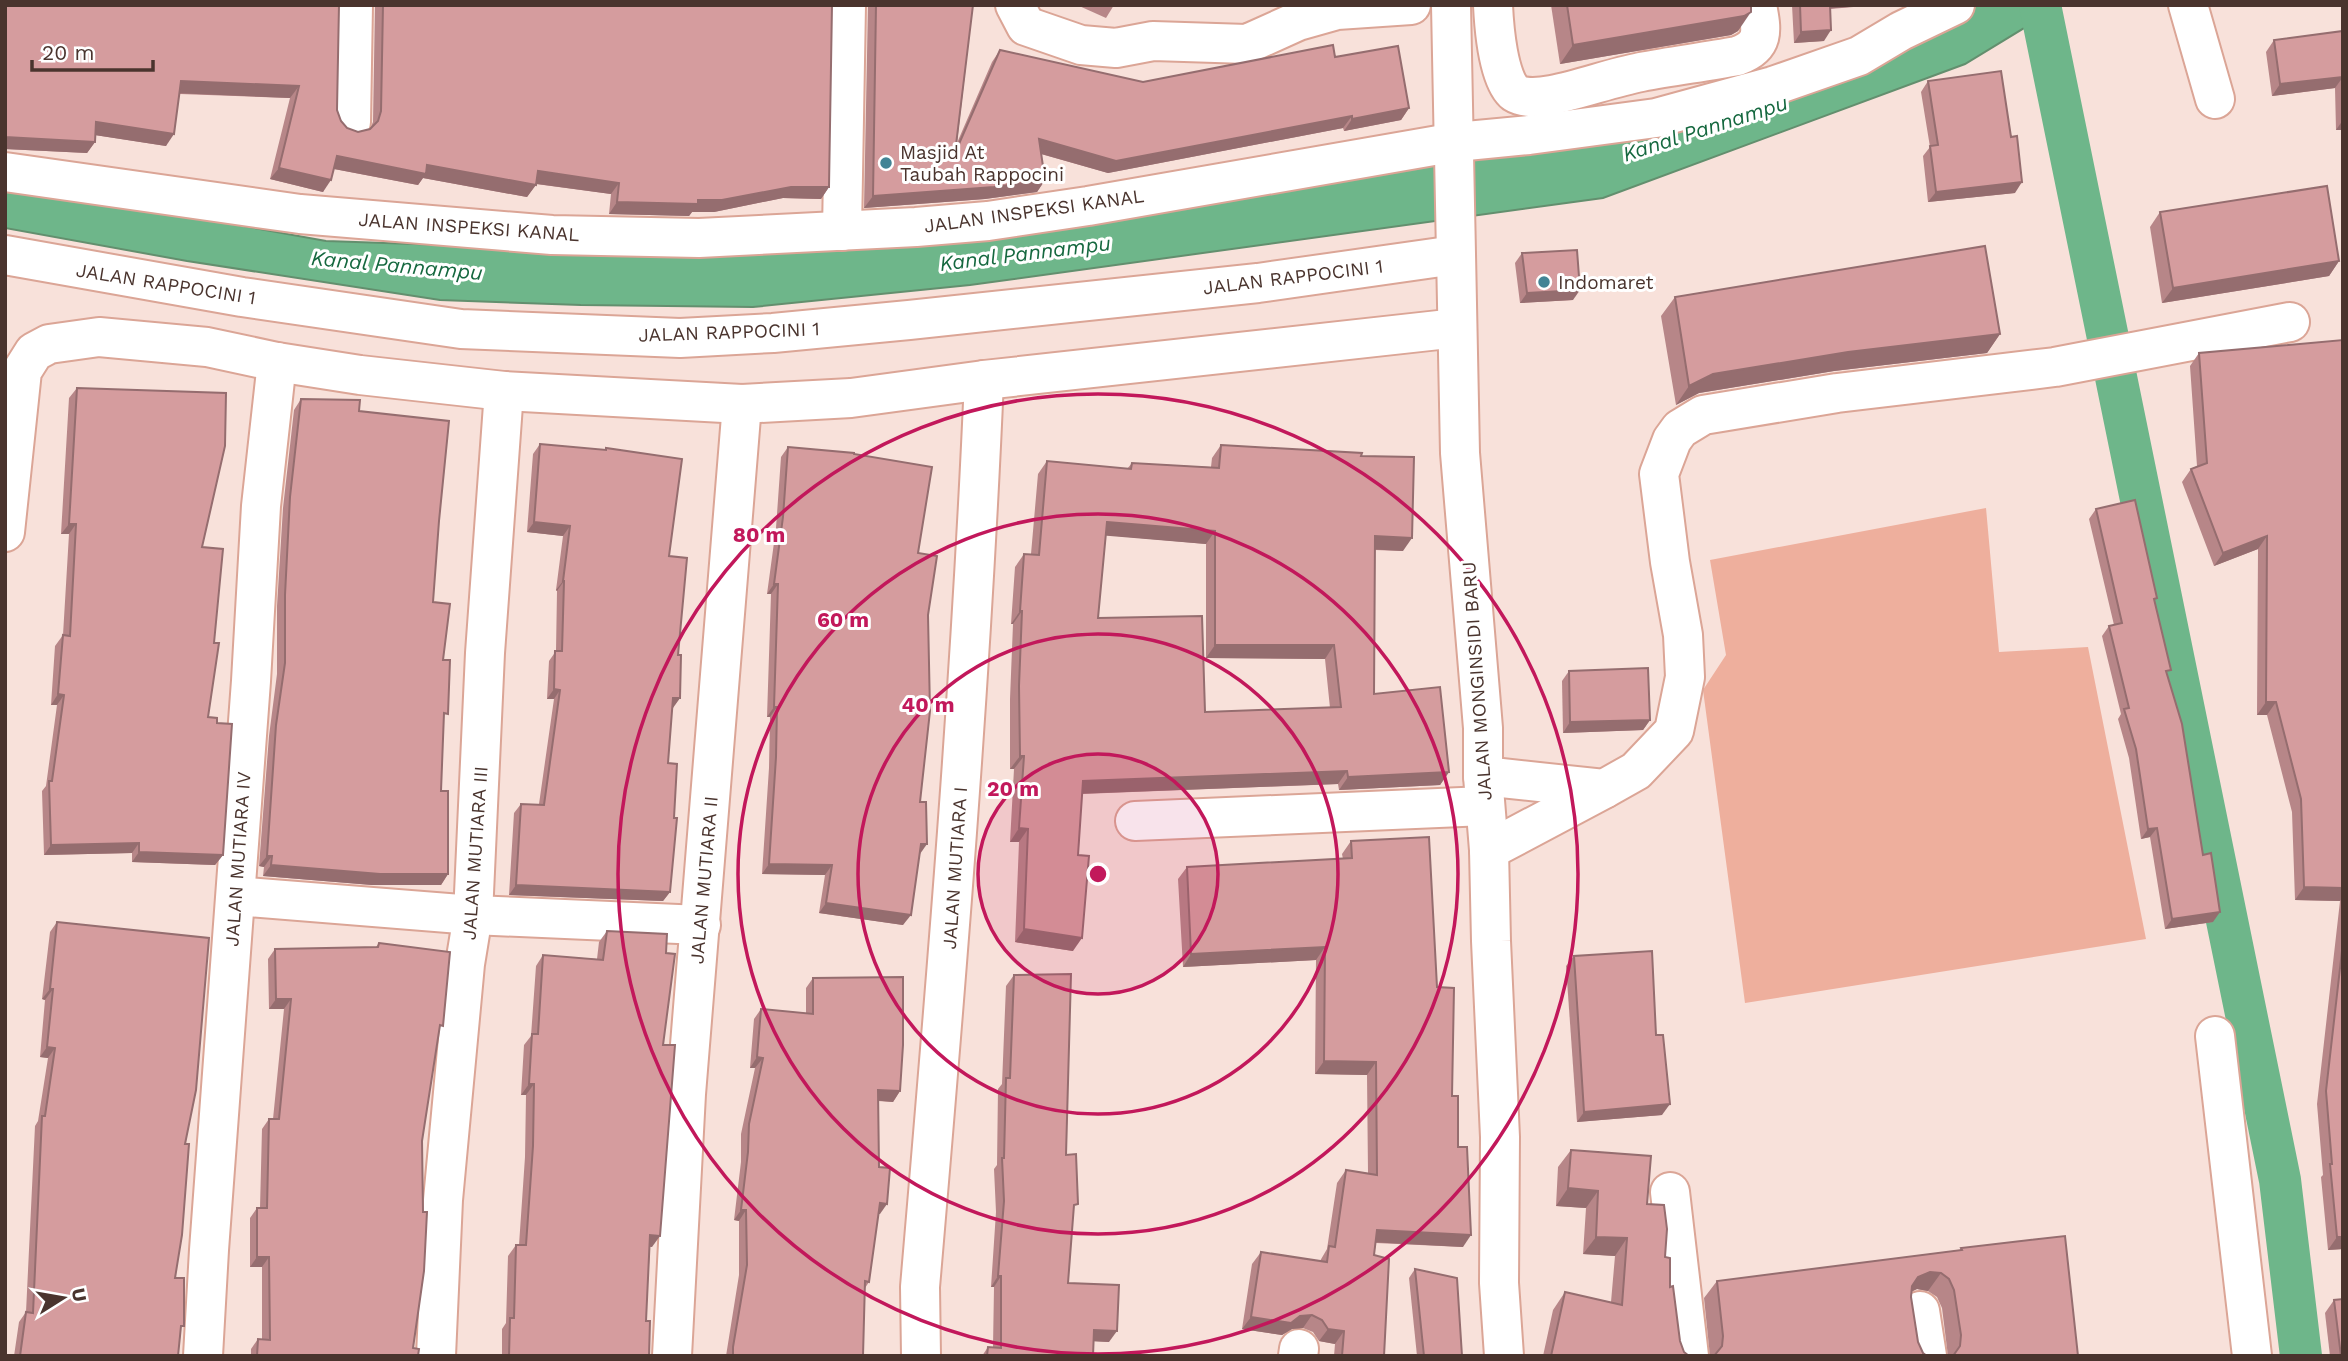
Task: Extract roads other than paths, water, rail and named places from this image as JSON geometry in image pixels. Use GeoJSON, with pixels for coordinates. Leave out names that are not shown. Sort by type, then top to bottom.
{"type":"FeatureCollection","features":[{"type":"Feature","properties":{"kind":"street"},"geometry":{"type":"LineString","coordinates":[[351,122],[353,5]]}},
{"type":"Feature","properties":{"kind":"street"},"geometry":{"type":"LineString","coordinates":[[842,231],[846,5]]}},
{"type":"Feature","properties":{"kind":"street"},"geometry":{"type":"LineString","coordinates":[[1015,5],[1026,26],[1054,38],[1081,46],[1116,48],[1153,41],[1247,44],[1298,21],[1337,10],[1410,5]]}},
{"type":"Feature","properties":{"kind":"street","name":"JALAN MONGINSIDI BARU"},"geometry":{"type":"LineString","coordinates":[[1451,5],[1456,148],[1455,250],[1460,453],[1483,728],[1489,850],[1500,1137],[1499,1283],[1504,1356]]}},
{"type":"Feature","properties":{"kind":"street"},"geometry":{"type":"LineString","coordinates":[[1493,5],[1496,45],[1511,89],[1518,95],[1529,97],[1550,95],[1639,73],[1749,52],[1760,38],[1757,5]]}},
{"type":"Feature","properties":{"kind":"street","name":"JALAN INSPEKSI KANAL"},"geometry":{"type":"LineString","coordinates":[[5,172],[300,214],[551,234],[699,238],[988,221],[1530,135],[1656,118],[1746,93],[1859,56],[1901,31],[1955,5]]}},
{"type":"Feature","properties":{"kind":"street"},"geometry":{"type":"LineString","coordinates":[[2188,5],[2215,99]]}},
{"type":"Feature","properties":{"kind":"street","name":"JALAN RAPPOCINI 1"},"geometry":{"type":"LineString","coordinates":[[5,255],[242,297],[461,329],[680,338],[773,333],[1258,283],[1455,250]]}},
{"type":"Feature","properties":{"kind":"street"},"geometry":{"type":"LineString","coordinates":[[1489,850],[1636,771],[1674,731],[1685,677],[1684,635],[1670,562],[1660,474],[1672,440],[1680,429],[1703,415],[1837,393],[2054,368],[2290,322]]}},
{"type":"Feature","properties":{"kind":"street"},"geometry":{"type":"LineString","coordinates":[[5,532],[16,407],[22,371],[34,352],[49,344],[74,339],[99,337],[207,347],[277,362],[360,375],[504,391],[742,404],[851,398],[984,380],[1457,328]]}},
{"type":"Feature","properties":{"kind":"street","name":"JALAN MUTIARA IV"},"geometry":{"type":"LineString","coordinates":[[204,1356],[209,1250],[236,896],[261,506],[277,362]]}},
{"type":"Feature","properties":{"kind":"street","name":"JALAN MUTIARA I"},"geometry":{"type":"LineString","coordinates":[[921,1356],[920,1287],[958,836],[978,535],[984,380]]}},
{"type":"Feature","properties":{"kind":"street","name":"JALAN MUTIARA III"},"geometry":{"type":"LineString","coordinates":[[436,1356],[443,1200],[465,964],[473,915],[485,653],[504,391]]}},
{"type":"Feature","properties":{"kind":"street","name":"JALAN MUTIARA II"},"geometry":{"type":"LineString","coordinates":[[672,1356],[684,1167],[685,1094],[742,404]]}},
{"type":"Feature","properties":{"kind":"street"},"geometry":{"type":"LineString","coordinates":[[1135,821],[1484,791],[1604,789]]}},
{"type":"Feature","properties":{"kind":"street"},"geometry":{"type":"LineString","coordinates":[[236,896],[473,915],[701,925]]}},
{"type":"Feature","properties":{"kind":"street"},"geometry":{"type":"LineString","coordinates":[[2215,1036],[2252,1356]]}},
{"type":"Feature","properties":{"kind":"street"},"geometry":{"type":"LineString","coordinates":[[1670,1192],[1689,1356]]}},
{"type":"Feature","properties":{"kind":"street"},"geometry":{"type":"LineString","coordinates":[[1920,1311],[1927,1356]]}},
{"type":"Feature","properties":{"kind":"water","name":"Kanal Pannampu"},"geometry":{"type":"Polygon","coordinates":[[[1964,5],[2062,5],[1965,64],[1603,198],[970,285],[753,307],[440,300],[187,261],[5,228],[5,183],[326,241],[705,254],[954,238],[1311,187],[1648,127],[1964,5]]]}},
{"type":"Feature","properties":{"kind":"waterway"},"geometry":{"type":"LineString","coordinates":[[2040,5],[2280,1180],[2301,1356]]}},
{"type":"Feature","properties":{"kind":"place","name":"Masjid At Taubah Rappocini"},"geometry":{"type":"Point","coordinates":[886,163]}},
{"type":"Feature","properties":{"kind":"place","name":"Indomaret"},"geometry":{"type":"Point","coordinates":[1544,282]}}]}
